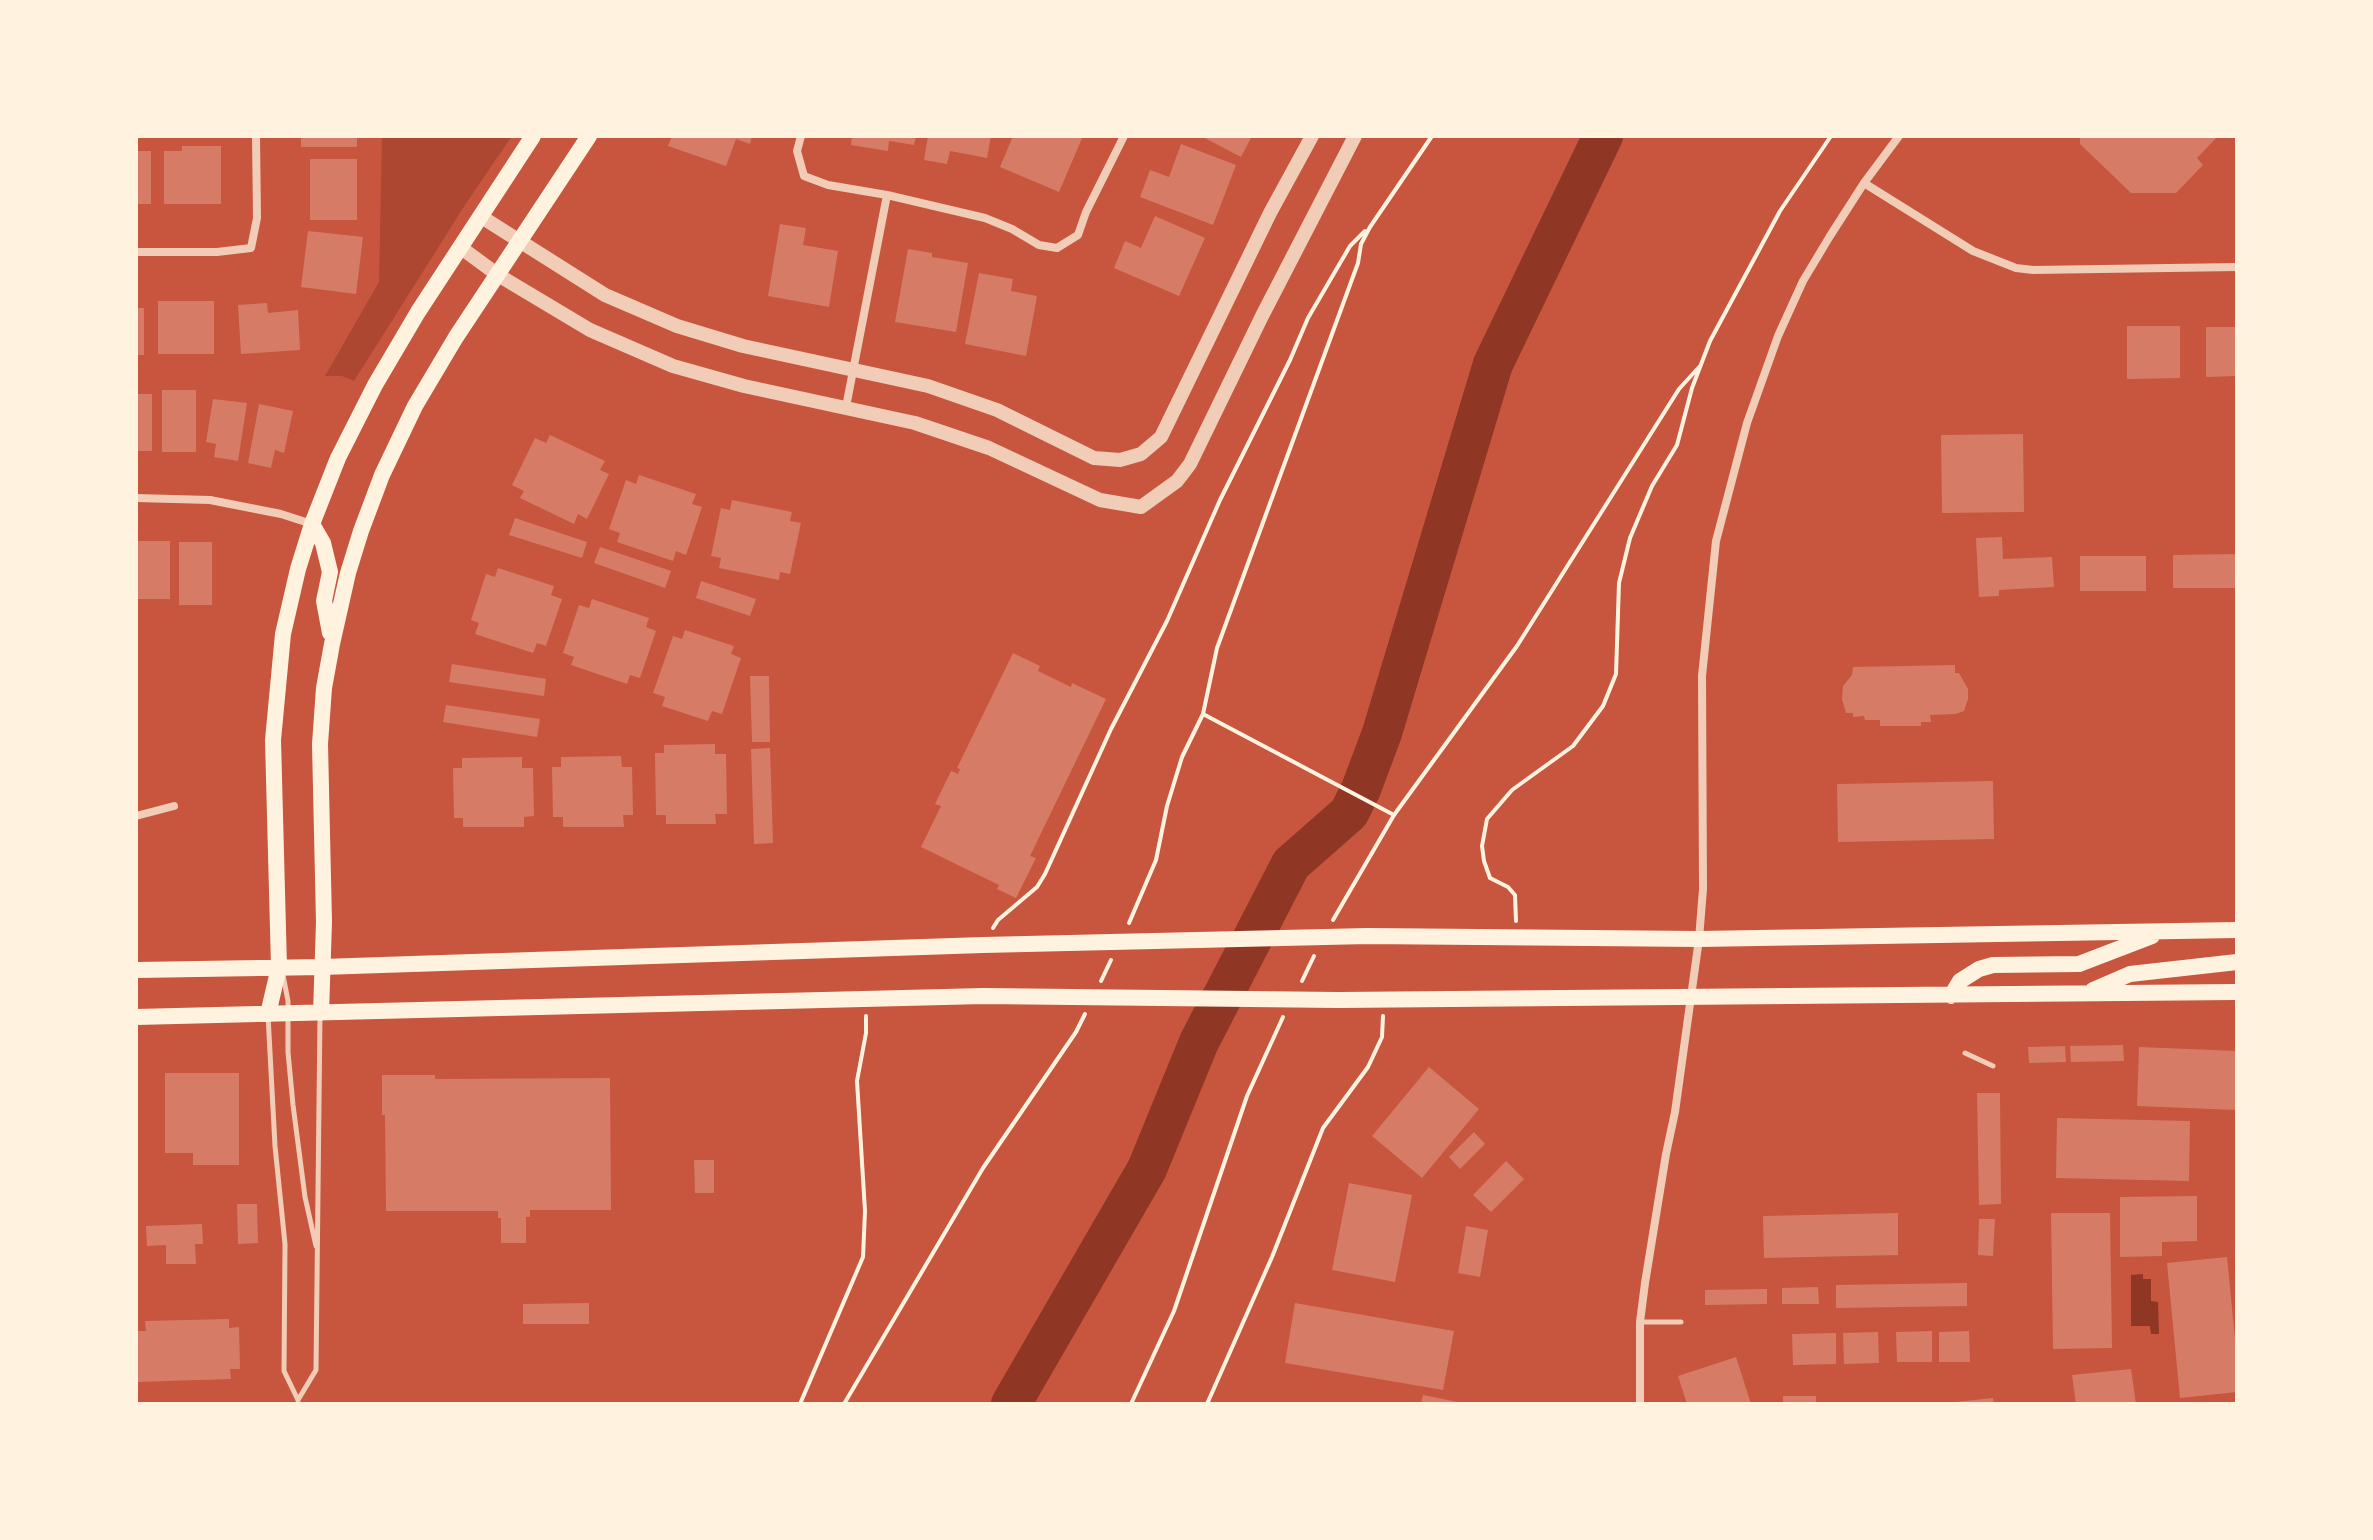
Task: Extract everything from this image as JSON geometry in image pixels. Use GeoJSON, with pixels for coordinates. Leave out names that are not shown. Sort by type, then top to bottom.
{"type":"FeatureCollection","features":[{"type":"Feature","properties":{"kind":"main road"},"geometry":{"type":"LineString","coordinates":[[268,1014],[279,967],[273,740],[283,634],[312,524],[338,458],[375,385],[533,136]]}},
{"type":"Feature","properties":{"kind":"main road"},"geometry":{"type":"LineString","coordinates":[[321,1013],[324,922],[320,744],[324,688],[348,573],[382,475],[415,406],[456,337],[589,136]]}},
{"type":"Feature","properties":{"kind":"main road"},"geometry":{"type":"LineString","coordinates":[[312,524],[323,543],[330,572],[324,601],[332,644]]}},
{"type":"Feature","properties":{"kind":"main road"},"geometry":{"type":"LineString","coordinates":[[136,970],[1368,936],[1699,939],[2237,930]]}},
{"type":"Feature","properties":{"kind":"main road"},"geometry":{"type":"LineString","coordinates":[[1951,996],[1960,981],[1979,969],[1993,965],[2079,964],[2165,931]]}},
{"type":"Feature","properties":{"kind":"main road"},"geometry":{"type":"LineString","coordinates":[[2084,994],[2130,974],[2237,962]]}},
{"type":"Feature","properties":{"kind":"main road"},"geometry":{"type":"LineString","coordinates":[[136,1017],[865,998],[1338,1000],[2237,992]]}},
{"type":"Feature","properties":{"kind":"street"},"geometry":{"type":"LineString","coordinates":[[136,252],[217,252],[251,248],[257,218],[256,136]]}},
{"type":"Feature","properties":{"kind":"street"},"geometry":{"type":"LineString","coordinates":[[801,136],[797,151],[804,176],[828,185],[985,218],[1039,245],[1057,248],[1078,235],[1086,212],[1124,136]]}},
{"type":"Feature","properties":{"kind":"street"},"geometry":{"type":"LineString","coordinates":[[480,216],[605,295],[665,322],[743,346],[928,386],[997,410],[1094,458],[1120,460],[1141,454],[1161,437],[1270,213],[1312,136]]}},
{"type":"Feature","properties":{"kind":"street"},"geometry":{"type":"LineString","coordinates":[[460,247],[498,275],[590,330],[673,366],[744,386],[915,423],[989,448],[1100,500],[1141,507],[1177,481],[1190,464],[1355,136]]}},
{"type":"Feature","properties":{"kind":"street"},"geometry":{"type":"LineString","coordinates":[[1640,1404],[1640,1322],[1663,1168],[1675,1112],[1699,939],[1703,889],[1702,676],[1712,569],[1722,512],[1747,423],[1778,336],[1803,281],[1864,183],[1899,136]]}},
{"type":"Feature","properties":{"kind":"street"},"geometry":{"type":"LineString","coordinates":[[1864,183],[1973,251],[2016,268],[2237,267]]}},
{"type":"Feature","properties":{"kind":"street"},"geometry":{"type":"LineString","coordinates":[[846,407],[887,195]]}},
{"type":"Feature","properties":{"kind":"street"},"geometry":{"type":"LineString","coordinates":[[136,498],[210,500],[281,514],[312,524]]}},
{"type":"Feature","properties":{"kind":"street"},"geometry":{"type":"LineString","coordinates":[[136,816],[174,806]]}},
{"type":"Feature","properties":{"kind":"lane"},"geometry":{"type":"LineString","coordinates":[[279,967],[287,988],[293,1105],[305,1197],[318,1259]]}},
{"type":"Feature","properties":{"kind":"lane"},"geometry":{"type":"LineString","coordinates":[[268,1014],[274,1132],[285,1244],[284,1371],[298,1400],[316,1370],[321,1013]]}},
{"type":"Feature","properties":{"kind":"lane"},"geometry":{"type":"LineString","coordinates":[[1965,1053],[1993,1066]]}},
{"type":"Feature","properties":{"kind":"lane"},"geometry":{"type":"LineString","coordinates":[[1640,1322],[1681,1322]]}},
{"type":"Feature","properties":{"kind":"path"},"geometry":{"type":"LineString","coordinates":[[983,945],[998,920],[1037,887],[1045,874],[1308,318],[1350,246],[1370,227],[1432,136]]}},
{"type":"Feature","properties":{"kind":"path"},"geometry":{"type":"LineString","coordinates":[[1516,936],[1515,895],[1508,887],[1490,878],[1484,861],[1482,846],[1487,819],[1512,790],[1573,746],[1611,692],[1619,655],[1619,583],[1623,562],[1652,486],[1677,445],[1710,341],[1780,211],[1831,136]]}},
{"type":"Feature","properties":{"kind":"path"},"geometry":{"type":"LineString","coordinates":[[1126,928],[1156,860],[1167,806],[1182,757],[1203,714],[1217,648],[1370,227]]}},
{"type":"Feature","properties":{"kind":"path"},"geometry":{"type":"LineString","coordinates":[[1330,926],[1394,815],[1517,646],[1679,389],[1700,366]]}},
{"type":"Feature","properties":{"kind":"path"},"geometry":{"type":"LineString","coordinates":[[1203,714],[1394,815]]}},
{"type":"Feature","properties":{"kind":"path"},"geometry":{"type":"LineString","coordinates":[[1295,994],[1316,953]]}},
{"type":"Feature","properties":{"kind":"path"},"geometry":{"type":"LineString","coordinates":[[1095,993],[1114,954]]}},
{"type":"Feature","properties":{"kind":"path"},"geometry":{"type":"LineString","coordinates":[[800,1404],[863,1257],[865,1211],[857,1081],[866,1033],[865,998]]}},
{"type":"Feature","properties":{"kind":"path"},"geometry":{"type":"LineString","coordinates":[[1207,1404],[1272,1257],[1323,1128],[1355,1088],[1376,1051],[1382,1037],[1384,998]]}},
{"type":"Feature","properties":{"kind":"path"},"geometry":{"type":"LineString","coordinates":[[844,1404],[983,1168],[1076,1032],[1088,1006]]}},
{"type":"Feature","properties":{"kind":"path"},"geometry":{"type":"LineString","coordinates":[[1131,1404],[1174,1311],[1247,1096],[1288,1007]]}},
{"type":"Feature","properties":{"kind":"shaded area"},"geometry":{"type":"Polygon","coordinates":[[[382,136],[512,136],[354,381],[342,376],[325,376],[379,282],[382,136]]]}},
{"type":"Feature","properties":{"kind":"shaded area"},"geometry":{"type":"Polygon","coordinates":[[[2143,1274],[2143,1279],[2151,1279],[2151,1301],[2158,1302],[2159,1334],[2151,1334],[2150,1326],[2131,1326],[2131,1275],[2143,1274]]]}},
{"type":"Feature","properties":{"kind":"building"},"geometry":{"type":"Polygon","coordinates":[[[301,136],[357,136],[357,147],[301,147],[301,136]]]}},
{"type":"Feature","properties":{"kind":"building"},"geometry":{"type":"Polygon","coordinates":[[[672,136],[752,136],[750,144],[736,139],[726,166],[668,146],[672,136]]]}},
{"type":"Feature","properties":{"kind":"building"},"geometry":{"type":"Polygon","coordinates":[[[852,136],[916,136],[914,145],[889,141],[888,151],[851,145],[852,136]]]}},
{"type":"Feature","properties":{"kind":"building"},"geometry":{"type":"Polygon","coordinates":[[[928,136],[991,136],[987,158],[950,151],[947,164],[924,160],[928,136]]]}},
{"type":"Feature","properties":{"kind":"building"},"geometry":{"type":"Polygon","coordinates":[[[1013,136],[1083,136],[1059,192],[1000,167],[1013,136]]]}},
{"type":"Feature","properties":{"kind":"building"},"geometry":{"type":"Polygon","coordinates":[[[1201,136],[1252,136],[1241,157],[1201,136]]]}},
{"type":"Feature","properties":{"kind":"building"},"geometry":{"type":"Polygon","coordinates":[[[2080,136],[2218,136],[2197,158],[2203,165],[2176,193],[2131,193],[2080,144],[2080,136]]]}},
{"type":"Feature","properties":{"kind":"building"},"geometry":{"type":"Polygon","coordinates":[[[1181,144],[1236,165],[1213,225],[1140,197],[1150,170],[1169,177],[1181,144]]]}},
{"type":"Feature","properties":{"kind":"building"},"geometry":{"type":"Polygon","coordinates":[[[182,146],[221,146],[221,204],[164,204],[164,151],[182,151],[182,146]]]}},
{"type":"Feature","properties":{"kind":"building"},"geometry":{"type":"Polygon","coordinates":[[[136,151],[151,151],[151,204],[136,204],[136,151]]]}},
{"type":"Feature","properties":{"kind":"building"},"geometry":{"type":"Polygon","coordinates":[[[310,159],[357,159],[357,220],[310,220],[310,159]]]}},
{"type":"Feature","properties":{"kind":"building"},"geometry":{"type":"Polygon","coordinates":[[[1155,216],[1205,238],[1179,296],[1114,268],[1125,241],[1141,248],[1155,216]]]}},
{"type":"Feature","properties":{"kind":"building"},"geometry":{"type":"Polygon","coordinates":[[[780,224],[806,228],[803,245],[838,251],[829,307],[768,296],[780,224]]]}},
{"type":"Feature","properties":{"kind":"building"},"geometry":{"type":"Polygon","coordinates":[[[308,231],[363,237],[356,294],[301,287],[308,231]]]}},
{"type":"Feature","properties":{"kind":"building"},"geometry":{"type":"Polygon","coordinates":[[[908,249],[968,263],[956,332],[895,322],[908,249]]]}},
{"type":"Feature","properties":{"kind":"building"},"geometry":{"type":"Polygon","coordinates":[[[979,273],[1013,279],[1011,291],[1037,296],[1026,356],[965,344],[979,273]]]}},
{"type":"Feature","properties":{"kind":"building"},"geometry":{"type":"Polygon","coordinates":[[[158,301],[214,301],[214,354],[158,354],[158,301]]]}},
{"type":"Feature","properties":{"kind":"building"},"geometry":{"type":"Polygon","coordinates":[[[267,303],[268,313],[298,310],[300,350],[241,354],[238,305],[267,303]]]}},
{"type":"Feature","properties":{"kind":"building"},"geometry":{"type":"Polygon","coordinates":[[[136,308],[144,308],[144,355],[136,355],[136,308]]]}},
{"type":"Feature","properties":{"kind":"building"},"geometry":{"type":"Polygon","coordinates":[[[2127,326],[2180,326],[2180,378],[2127,379],[2127,326]]]}},
{"type":"Feature","properties":{"kind":"building"},"geometry":{"type":"Polygon","coordinates":[[[2206,327],[2237,327],[2237,376],[2206,377],[2206,327]]]}},
{"type":"Feature","properties":{"kind":"building"},"geometry":{"type":"Polygon","coordinates":[[[162,390],[196,390],[196,452],[162,452],[162,390]]]}},
{"type":"Feature","properties":{"kind":"building"},"geometry":{"type":"Polygon","coordinates":[[[136,394],[152,394],[152,451],[136,451],[136,394]]]}},
{"type":"Feature","properties":{"kind":"building"},"geometry":{"type":"Polygon","coordinates":[[[213,399],[247,403],[238,461],[214,457],[216,444],[206,442],[213,399]]]}},
{"type":"Feature","properties":{"kind":"building"},"geometry":{"type":"Polygon","coordinates":[[[259,404],[293,411],[284,453],[275,450],[271,468],[248,463],[259,404]]]}},
{"type":"Feature","properties":{"kind":"building"},"geometry":{"type":"Polygon","coordinates":[[[2023,434],[2024,512],[1942,513],[1941,435],[2023,434]]]}},
{"type":"Feature","properties":{"kind":"building"},"geometry":{"type":"Polygon","coordinates":[[[550,435],[605,461],[600,470],[609,474],[587,519],[578,514],[574,524],[520,498],[524,491],[512,485],[535,438],[546,443],[550,435]]]}},
{"type":"Feature","properties":{"kind":"building"},"geometry":{"type":"Polygon","coordinates":[[[639,475],[696,494],[692,504],[702,507],[686,555],[676,551],[673,561],[617,542],[620,533],[609,529],[626,480],[636,484],[639,475]]]}},
{"type":"Feature","properties":{"kind":"building"},"geometry":{"type":"Polygon","coordinates":[[[732,500],[792,512],[790,521],[801,523],[790,574],[780,572],[779,580],[719,568],[721,558],[711,556],[721,508],[730,510],[732,500]]]}},
{"type":"Feature","properties":{"kind":"building"},"geometry":{"type":"Polygon","coordinates":[[[515,518],[587,542],[582,558],[509,535],[515,518]]]}},
{"type":"Feature","properties":{"kind":"building"},"geometry":{"type":"Polygon","coordinates":[[[2002,537],[2003,559],[2052,557],[2054,587],[1999,590],[1999,596],[1979,597],[1976,538],[2002,537]]]}},
{"type":"Feature","properties":{"kind":"building"},"geometry":{"type":"Polygon","coordinates":[[[136,541],[170,541],[170,599],[136,599],[136,541]]]}},
{"type":"Feature","properties":{"kind":"building"},"geometry":{"type":"Polygon","coordinates":[[[179,542],[212,542],[212,605],[179,605],[179,542]]]}},
{"type":"Feature","properties":{"kind":"building"},"geometry":{"type":"Polygon","coordinates":[[[600,547],[671,571],[665,588],[594,563],[600,547]]]}},
{"type":"Feature","properties":{"kind":"building"},"geometry":{"type":"Polygon","coordinates":[[[2237,554],[2237,588],[2173,588],[2173,555],[2237,554]]]}},
{"type":"Feature","properties":{"kind":"building"},"geometry":{"type":"Polygon","coordinates":[[[2080,556],[2146,556],[2146,591],[2080,591],[2080,556]]]}},
{"type":"Feature","properties":{"kind":"building"},"geometry":{"type":"Polygon","coordinates":[[[498,568],[554,586],[551,595],[562,599],[546,646],[537,643],[533,653],[475,634],[479,623],[471,620],[486,574],[495,577],[498,568]]]}},
{"type":"Feature","properties":{"kind":"building"},"geometry":{"type":"Polygon","coordinates":[[[701,581],[756,599],[750,616],[696,598],[701,581]]]}},
{"type":"Feature","properties":{"kind":"building"},"geometry":{"type":"Polygon","coordinates":[[[592,599],[649,618],[646,627],[656,631],[640,678],[630,675],[627,684],[571,665],[574,657],[563,653],[579,605],[589,608],[592,599]]]}},
{"type":"Feature","properties":{"kind":"building"},"geometry":{"type":"Polygon","coordinates":[[[685,630],[734,646],[731,654],[741,658],[722,714],[712,711],[708,721],[662,706],[665,697],[653,693],[673,636],[682,639],[685,630]]]}},
{"type":"Feature","properties":{"kind":"building"},"geometry":{"type":"Polygon","coordinates":[[[1013,653],[1040,666],[1038,671],[1106,699],[1030,856],[1036,858],[1016,898],[997,889],[999,885],[921,847],[941,806],[935,804],[951,771],[958,774],[960,769],[957,768],[1013,653]]]}},
{"type":"Feature","properties":{"kind":"building"},"geometry":{"type":"Polygon","coordinates":[[[452,664],[546,679],[544,696],[449,682],[452,664]]]}},
{"type":"Feature","properties":{"kind":"building"},"geometry":{"type":"Polygon","coordinates":[[[1955,665],[1955,673],[1959,673],[1968,689],[1964,711],[1930,715],[1931,722],[1921,722],[1921,726],[1880,726],[1880,720],[1865,720],[1864,716],[1853,717],[1853,713],[1846,713],[1842,699],[1843,686],[1852,675],[1853,667],[1955,665]]]}},
{"type":"Feature","properties":{"kind":"building"},"geometry":{"type":"Polygon","coordinates":[[[750,676],[769,676],[770,742],[752,742],[750,676]]]}},
{"type":"Feature","properties":{"kind":"building"},"geometry":{"type":"Polygon","coordinates":[[[446,705],[540,719],[537,737],[443,722],[446,705]]]}},
{"type":"Feature","properties":{"kind":"building"},"geometry":{"type":"Polygon","coordinates":[[[715,744],[715,754],[726,754],[727,814],[715,814],[716,824],[666,824],[666,815],[656,815],[655,753],[664,753],[664,745],[715,744]]]}},
{"type":"Feature","properties":{"kind":"building"},"geometry":{"type":"Polygon","coordinates":[[[770,748],[773,843],[754,844],[751,749],[770,748]]]}},
{"type":"Feature","properties":{"kind":"building"},"geometry":{"type":"Polygon","coordinates":[[[621,756],[622,767],[632,767],[633,815],[623,815],[624,827],[563,827],[563,817],[553,817],[552,767],[561,767],[561,757],[621,756]]]}},
{"type":"Feature","properties":{"kind":"building"},"geometry":{"type":"Polygon","coordinates":[[[522,757],[522,768],[533,768],[534,816],[524,817],[524,827],[463,827],[463,818],[454,818],[453,768],[462,768],[462,758],[522,757]]]}},
{"type":"Feature","properties":{"kind":"building"},"geometry":{"type":"Polygon","coordinates":[[[1993,781],[1994,839],[1838,842],[1837,784],[1993,781]]]}},
{"type":"Feature","properties":{"kind":"building"},"geometry":{"type":"Polygon","coordinates":[[[2123,1045],[2124,1061],[2071,1062],[2070,1046],[2123,1045]]]}},
{"type":"Feature","properties":{"kind":"building"},"geometry":{"type":"Polygon","coordinates":[[[2065,1046],[2066,1062],[2029,1063],[2028,1047],[2065,1046]]]}},
{"type":"Feature","properties":{"kind":"building"},"geometry":{"type":"Polygon","coordinates":[[[2139,1047],[2237,1051],[2237,1110],[2137,1106],[2139,1047]]]}},
{"type":"Feature","properties":{"kind":"building"},"geometry":{"type":"Polygon","coordinates":[[[1429,1067],[1479,1109],[1422,1178],[1372,1136],[1429,1067]]]}},
{"type":"Feature","properties":{"kind":"building"},"geometry":{"type":"Polygon","coordinates":[[[165,1073],[239,1073],[239,1165],[193,1165],[193,1153],[165,1153],[165,1073]]]}},
{"type":"Feature","properties":{"kind":"building"},"geometry":{"type":"Polygon","coordinates":[[[382,1075],[435,1075],[435,1079],[610,1078],[611,1210],[530,1210],[530,1217],[526,1217],[526,1243],[501,1243],[498,1211],[386,1211],[382,1075]]]}},
{"type":"Feature","properties":{"kind":"building"},"geometry":{"type":"Polygon","coordinates":[[[1977,1093],[2000,1093],[2001,1204],[1979,1205],[1977,1093]]]}},
{"type":"Feature","properties":{"kind":"building"},"geometry":{"type":"Polygon","coordinates":[[[2057,1118],[2190,1121],[2189,1181],[2056,1178],[2057,1118]]]}},
{"type":"Feature","properties":{"kind":"building"},"geometry":{"type":"Polygon","coordinates":[[[1474,1132],[1485,1144],[1460,1169],[1449,1157],[1474,1132]]]}},
{"type":"Feature","properties":{"kind":"building"},"geometry":{"type":"Polygon","coordinates":[[[694,1160],[714,1160],[714,1193],[695,1193],[694,1160]]]}},
{"type":"Feature","properties":{"kind":"building"},"geometry":{"type":"Polygon","coordinates":[[[1506,1161],[1524,1179],[1491,1212],[1473,1195],[1506,1161]]]}},
{"type":"Feature","properties":{"kind":"building"},"geometry":{"type":"Polygon","coordinates":[[[1349,1183],[1412,1195],[1395,1282],[1332,1270],[1349,1183]]]}},
{"type":"Feature","properties":{"kind":"building"},"geometry":{"type":"Polygon","coordinates":[[[2197,1196],[2197,1241],[2162,1242],[2162,1256],[2120,1257],[2120,1197],[2197,1196]]]}},
{"type":"Feature","properties":{"kind":"building"},"geometry":{"type":"Polygon","coordinates":[[[237,1204],[257,1204],[258,1243],[238,1244],[237,1204]]]}},
{"type":"Feature","properties":{"kind":"building"},"geometry":{"type":"Polygon","coordinates":[[[1898,1213],[1898,1255],[1764,1258],[1763,1216],[1898,1213]]]}},
{"type":"Feature","properties":{"kind":"building"},"geometry":{"type":"Polygon","coordinates":[[[2051,1213],[2110,1213],[2112,1348],[2053,1349],[2051,1213]]]}},
{"type":"Feature","properties":{"kind":"building"},"geometry":{"type":"Polygon","coordinates":[[[1979,1219],[1995,1219],[1993,1256],[1978,1255],[1979,1219]]]}},
{"type":"Feature","properties":{"kind":"building"},"geometry":{"type":"Polygon","coordinates":[[[202,1224],[203,1244],[195,1244],[196,1264],[166,1264],[166,1245],[147,1246],[146,1226],[202,1224]]]}},
{"type":"Feature","properties":{"kind":"building"},"geometry":{"type":"Polygon","coordinates":[[[1466,1226],[1488,1230],[1480,1277],[1458,1273],[1466,1226]]]}},
{"type":"Feature","properties":{"kind":"building"},"geometry":{"type":"Polygon","coordinates":[[[2227,1257],[2237,1359],[2237,1392],[2180,1398],[2167,1263],[2227,1257]]]}},
{"type":"Feature","properties":{"kind":"building"},"geometry":{"type":"Polygon","coordinates":[[[1967,1283],[1967,1306],[1836,1308],[1836,1285],[1967,1283]]]}},
{"type":"Feature","properties":{"kind":"building"},"geometry":{"type":"Polygon","coordinates":[[[1818,1287],[1819,1304],[1782,1304],[1782,1288],[1818,1287]]]}},
{"type":"Feature","properties":{"kind":"building"},"geometry":{"type":"Polygon","coordinates":[[[1767,1289],[1767,1304],[1705,1305],[1705,1290],[1767,1289]]]}},
{"type":"Feature","properties":{"kind":"building"},"geometry":{"type":"Polygon","coordinates":[[[589,1303],[589,1324],[523,1324],[523,1304],[589,1303]]]}},
{"type":"Feature","properties":{"kind":"building"},"geometry":{"type":"Polygon","coordinates":[[[1295,1303],[1454,1331],[1443,1390],[1285,1363],[1295,1303]]]}},
{"type":"Feature","properties":{"kind":"building"},"geometry":{"type":"Polygon","coordinates":[[[229,1319],[229,1328],[239,1327],[240,1369],[230,1369],[231,1379],[136,1382],[136,1331],[146,1331],[145,1321],[229,1319]]]}},
{"type":"Feature","properties":{"kind":"building"},"geometry":{"type":"Polygon","coordinates":[[[1932,1331],[1932,1362],[1897,1362],[1896,1332],[1932,1331]]]}},
{"type":"Feature","properties":{"kind":"building"},"geometry":{"type":"Polygon","coordinates":[[[1969,1331],[1970,1362],[1939,1362],[1939,1332],[1969,1331]]]}},
{"type":"Feature","properties":{"kind":"building"},"geometry":{"type":"Polygon","coordinates":[[[1878,1332],[1879,1363],[1844,1364],[1843,1333],[1878,1332]]]}},
{"type":"Feature","properties":{"kind":"building"},"geometry":{"type":"Polygon","coordinates":[[[1836,1333],[1836,1364],[1793,1365],[1792,1334],[1836,1333]]]}},
{"type":"Feature","properties":{"kind":"building"},"geometry":{"type":"Polygon","coordinates":[[[1736,1357],[1751,1404],[1687,1404],[1678,1376],[1736,1357]]]}},
{"type":"Feature","properties":{"kind":"building"},"geometry":{"type":"Polygon","coordinates":[[[2131,1369],[2136,1404],[2076,1404],[2072,1375],[2131,1369]]]}},
{"type":"Feature","properties":{"kind":"building"},"geometry":{"type":"Polygon","coordinates":[[[1423,1395],[1463,1403],[1421,1404],[1423,1395]]]}},
{"type":"Feature","properties":{"kind":"building"},"geometry":{"type":"Polygon","coordinates":[[[1783,1396],[1816,1396],[1816,1404],[1783,1404],[1783,1396]]]}},
{"type":"Feature","properties":{"kind":"building"},"geometry":{"type":"Polygon","coordinates":[[[1993,1398],[1994,1404],[1955,1404],[1955,1402],[1993,1398]]]}},
{"type":"Feature","properties":{"kind":"waterway"},"geometry":{"type":"LineString","coordinates":[[1011,1404],[1147,1169],[1199,1042],[1291,864],[1349,813],[1361,789],[1382,733],[1493,364],[1603,136]]}}]}
